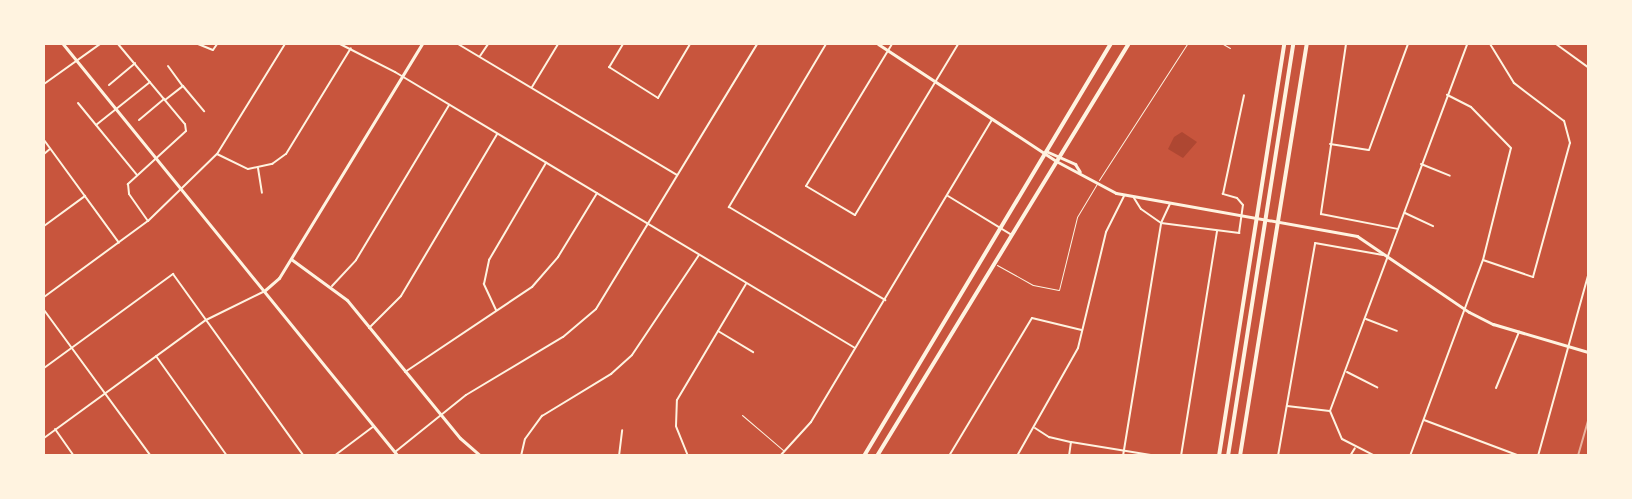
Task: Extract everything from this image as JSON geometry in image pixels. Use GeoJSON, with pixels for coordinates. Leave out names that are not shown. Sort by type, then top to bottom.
{"type":"FeatureCollection","features":[{"type":"Feature","properties":{"kind":"main road"},"geometry":{"type":"LineString","coordinates":[[864,456],[1111,44]]}},
{"type":"Feature","properties":{"kind":"main road"},"geometry":{"type":"LineString","coordinates":[[877,456],[1128,44]]}},
{"type":"Feature","properties":{"kind":"main road"},"geometry":{"type":"LineString","coordinates":[[1220,456],[1284,44]]}},
{"type":"Feature","properties":{"kind":"main road"},"geometry":{"type":"LineString","coordinates":[[1228,456],[1293,44]]}},
{"type":"Feature","properties":{"kind":"main road"},"geometry":{"type":"LineString","coordinates":[[1240,456],[1307,44]]}},
{"type":"Feature","properties":{"kind":"street"},"geometry":{"type":"LineString","coordinates":[[63,44],[397,454],[466,395],[582,323],[611,288],[757,44]]}},
{"type":"Feature","properties":{"kind":"street"},"geometry":{"type":"LineString","coordinates":[[44,84],[100,44]]}},
{"type":"Feature","properties":{"kind":"street"},"geometry":{"type":"LineString","coordinates":[[118,44],[185,124],[186,131],[137,175],[126,189],[148,221]]}},
{"type":"Feature","properties":{"kind":"street"},"geometry":{"type":"LineString","coordinates":[[198,44],[213,50],[217,44]]}},
{"type":"Feature","properties":{"kind":"street"},"geometry":{"type":"LineString","coordinates":[[44,297],[148,221],[180,187],[217,154],[285,44]]}},
{"type":"Feature","properties":{"kind":"street"},"geometry":{"type":"LineString","coordinates":[[340,44],[401,76],[855,348]]}},
{"type":"Feature","properties":{"kind":"street"},"geometry":{"type":"LineString","coordinates":[[44,438],[206,320],[264,291],[279,278],[422,44]]}},
{"type":"Feature","properties":{"kind":"street"},"geometry":{"type":"LineString","coordinates":[[458,44],[677,175]]}},
{"type":"Feature","properties":{"kind":"street"},"geometry":{"type":"LineString","coordinates":[[480,57],[488,44]]}},
{"type":"Feature","properties":{"kind":"street"},"geometry":{"type":"LineString","coordinates":[[532,88],[558,44]]}},
{"type":"Feature","properties":{"kind":"street"},"geometry":{"type":"LineString","coordinates":[[623,44],[609,67],[658,98],[690,44]]}},
{"type":"Feature","properties":{"kind":"street"},"geometry":{"type":"LineString","coordinates":[[825,44],[729,207],[885,300]]}},
{"type":"Feature","properties":{"kind":"street"},"geometry":{"type":"LineString","coordinates":[[878,44],[934,83],[1047,152],[1056,161],[1124,195],[1300,224],[1357,236],[1389,255],[1463,308],[1493,324],[1588,352]]}},
{"type":"Feature","properties":{"kind":"street"},"geometry":{"type":"LineString","coordinates":[[892,44],[806,186],[855,215],[958,44]]}},
{"type":"Feature","properties":{"kind":"street"},"geometry":{"type":"LineString","coordinates":[[1346,44],[1321,214],[1398,229]]}},
{"type":"Feature","properties":{"kind":"street"},"geometry":{"type":"LineString","coordinates":[[1330,144],[1369,150],[1408,44]]}},
{"type":"Feature","properties":{"kind":"street"},"geometry":{"type":"LineString","coordinates":[[1375,456],[1355,448],[1334,426],[1330,411],[1467,44]]}},
{"type":"Feature","properties":{"kind":"street"},"geometry":{"type":"LineString","coordinates":[[1483,260],[1533,277],[1570,142],[1564,121],[1514,82],[1490,44]]}},
{"type":"Feature","properties":{"kind":"street"},"geometry":{"type":"LineString","coordinates":[[1556,44],[1588,67]]}},
{"type":"Feature","properties":{"kind":"street"},"geometry":{"type":"LineString","coordinates":[[217,154],[234,165],[258,168],[286,154],[351,48]]}},
{"type":"Feature","properties":{"kind":"street"},"geometry":{"type":"LineString","coordinates":[[109,85],[135,63]]}},
{"type":"Feature","properties":{"kind":"street"},"geometry":{"type":"LineString","coordinates":[[168,66],[204,111]]}},
{"type":"Feature","properties":{"kind":"street"},"geometry":{"type":"LineString","coordinates":[[96,125],[150,82]]}},
{"type":"Feature","properties":{"kind":"street"},"geometry":{"type":"LineString","coordinates":[[140,120],[183,86]]}},
{"type":"Feature","properties":{"kind":"street"},"geometry":{"type":"LineString","coordinates":[[1134,198],[1141,209],[1161,223],[1239,233],[1243,205],[1237,198],[1223,194],[1244,95]]}},
{"type":"Feature","properties":{"kind":"street"},"geometry":{"type":"LineString","coordinates":[[1410,456],[1463,308],[1483,260],[1511,148],[1471,107],[1447,95]]}},
{"type":"Feature","properties":{"kind":"street"},"geometry":{"type":"LineString","coordinates":[[78,103],[137,175]]}},
{"type":"Feature","properties":{"kind":"street"},"geometry":{"type":"LineString","coordinates":[[332,286],[356,260],[449,105]]}},
{"type":"Feature","properties":{"kind":"street"},"geometry":{"type":"LineString","coordinates":[[780,456],[811,422],[992,120]]}},
{"type":"Feature","properties":{"kind":"street"},"geometry":{"type":"LineString","coordinates":[[369,328],[401,296],[497,134]]}},
{"type":"Feature","properties":{"kind":"street"},"geometry":{"type":"LineString","coordinates":[[44,140],[119,243]]}},
{"type":"Feature","properties":{"kind":"street"},"geometry":{"type":"LineString","coordinates":[[44,154],[50,149]]}},
{"type":"Feature","properties":{"kind":"street"},"geometry":{"type":"LineString","coordinates":[[1047,152],[1060,155],[1080,172]]}},
{"type":"Feature","properties":{"kind":"street"},"geometry":{"type":"LineString","coordinates":[[496,310],[484,284],[489,260],[546,163]]}},
{"type":"Feature","properties":{"kind":"street"},"geometry":{"type":"LineString","coordinates":[[1421,164],[1450,176]]}},
{"type":"Feature","properties":{"kind":"street"},"geometry":{"type":"LineString","coordinates":[[258,168],[262,193]]}},
{"type":"Feature","properties":{"kind":"street"},"geometry":{"type":"LineString","coordinates":[[405,372],[496,310],[527,292],[544,275],[597,193]]}},
{"type":"Feature","properties":{"kind":"street"},"geometry":{"type":"LineString","coordinates":[[1017,456],[1072,360],[1082,330],[1106,232],[1124,195]]}},
{"type":"Feature","properties":{"kind":"street"},"geometry":{"type":"LineString","coordinates":[[44,226],[85,196]]}},
{"type":"Feature","properties":{"kind":"street"},"geometry":{"type":"LineString","coordinates":[[948,196],[1012,235]]}},
{"type":"Feature","properties":{"kind":"street"},"geometry":{"type":"LineString","coordinates":[[1122,456],[1161,223],[1170,204]]}},
{"type":"Feature","properties":{"kind":"street"},"geometry":{"type":"LineString","coordinates":[[1404,213],[1433,226]]}},
{"type":"Feature","properties":{"kind":"street"},"geometry":{"type":"LineString","coordinates":[[1181,456],[1217,231]]}},
{"type":"Feature","properties":{"kind":"street"},"geometry":{"type":"LineString","coordinates":[[1278,456],[1315,243],[1389,255]]}},
{"type":"Feature","properties":{"kind":"street"},"geometry":{"type":"LineString","coordinates":[[520,456],[525,439],[542,416],[611,374],[632,354],[699,255]]}},
{"type":"Feature","properties":{"kind":"street"},"geometry":{"type":"LineString","coordinates":[[291,259],[332,286],[441,416],[481,456]]}},
{"type":"Feature","properties":{"kind":"street"},"geometry":{"type":"LineString","coordinates":[[44,368],[173,274],[304,456]]}},
{"type":"Feature","properties":{"kind":"street"},"geometry":{"type":"LineString","coordinates":[[1538,456],[1588,276]]}},
{"type":"Feature","properties":{"kind":"street"},"geometry":{"type":"LineString","coordinates":[[688,456],[676,426],[677,400],[746,284]]}},
{"type":"Feature","properties":{"kind":"street"},"geometry":{"type":"LineString","coordinates":[[44,310],[151,456]]}},
{"type":"Feature","properties":{"kind":"street"},"geometry":{"type":"LineString","coordinates":[[949,456],[1032,318],[1082,330]]}},
{"type":"Feature","properties":{"kind":"street"},"geometry":{"type":"LineString","coordinates":[[1366,319],[1396,331]]}},
{"type":"Feature","properties":{"kind":"street"},"geometry":{"type":"LineString","coordinates":[[718,331],[753,352]]}},
{"type":"Feature","properties":{"kind":"street"},"geometry":{"type":"LineString","coordinates":[[1496,388],[1519,332]]}},
{"type":"Feature","properties":{"kind":"street"},"geometry":{"type":"LineString","coordinates":[[156,356],[227,456]]}},
{"type":"Feature","properties":{"kind":"street"},"geometry":{"type":"LineString","coordinates":[[1346,371],[1377,387]]}},
{"type":"Feature","properties":{"kind":"street"},"geometry":{"type":"LineString","coordinates":[[1286,406],[1330,411]]}},
{"type":"Feature","properties":{"kind":"street"},"geometry":{"type":"LineString","coordinates":[[1424,420],[1520,456]]}},
{"type":"Feature","properties":{"kind":"street"},"geometry":{"type":"LineString","coordinates":[[334,456],[374,426]]}},
{"type":"Feature","properties":{"kind":"street"},"geometry":{"type":"LineString","coordinates":[[1034,427],[1049,437],[1157,456]]}},
{"type":"Feature","properties":{"kind":"street"},"geometry":{"type":"LineString","coordinates":[[55,429],[74,456]]}},
{"type":"Feature","properties":{"kind":"street"},"geometry":{"type":"LineString","coordinates":[[619,456],[622,430]]}},
{"type":"Feature","properties":{"kind":"street"},"geometry":{"type":"LineString","coordinates":[[1069,456],[1071,442]]}},
{"type":"Feature","properties":{"kind":"street"},"geometry":{"type":"LineString","coordinates":[[1350,456],[1355,448]]}},
{"type":"Feature","properties":{"kind":"lane"},"geometry":{"type":"LineString","coordinates":[[994,264],[1033,285],[1059,290],[1077,217],[1187,44]]}},
{"type":"Feature","properties":{"kind":"lane"},"geometry":{"type":"LineString","coordinates":[[1223,44],[1230,48]]}},
{"type":"Feature","properties":{"kind":"lane"},"geometry":{"type":"LineString","coordinates":[[742,415],[789,456]]}},
{"type":"Feature","properties":{"kind":"shaded area"},"geometry":{"type":"Polygon","coordinates":[[[1182,132],[1197,142],[1183,158],[1168,149],[1174,137],[1182,132]]]}},
{"type":"Feature","properties":{"kind":"railway"},"geometry":{"type":"LineString","coordinates":[[1578,456],[1588,420]]}}]}
